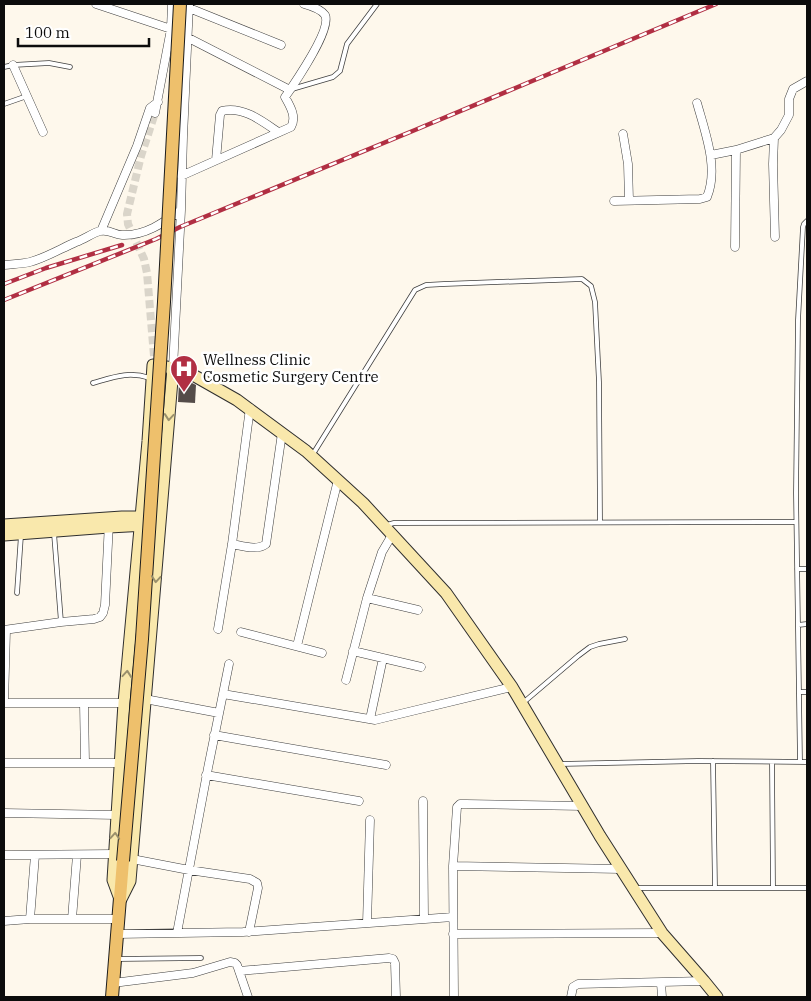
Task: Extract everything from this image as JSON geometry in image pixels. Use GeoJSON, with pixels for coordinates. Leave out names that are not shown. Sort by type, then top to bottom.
{"type":"FeatureCollection","features":[{"type":"Feature","properties":{"kind":"main road"},"geometry":{"type":"LineString","coordinates":[[112,997],[142,639],[186,5]]}},
{"type":"Feature","properties":{"kind":"street"},"geometry":{"type":"LineString","coordinates":[[96,4],[171,30],[290,90]]}},
{"type":"Feature","properties":{"kind":"street"},"geometry":{"type":"LineString","coordinates":[[155,113],[171,30],[172,4]]}},
{"type":"Feature","properties":{"kind":"street"},"geometry":{"type":"LineString","coordinates":[[181,176],[291,127],[294,123],[285,97],[316,48],[326,21],[321,11],[304,4]]}},
{"type":"Feature","properties":{"kind":"street"},"geometry":{"type":"LineString","coordinates":[[123,858],[145,699],[173,368],[188,38],[186,5],[281,45]]}},
{"type":"Feature","properties":{"kind":"street"},"geometry":{"type":"LineString","coordinates":[[13,65],[43,132]]}},
{"type":"Feature","properties":{"kind":"street"},"geometry":{"type":"LineString","coordinates":[[711,155],[736,150],[774,138],[781,130],[788,116],[789,99],[793,89],[807,81]]}},
{"type":"Feature","properties":{"kind":"street"},"geometry":{"type":"LineString","coordinates":[[100,231],[150,108],[158,102]]}},
{"type":"Feature","properties":{"kind":"street"},"geometry":{"type":"LineString","coordinates":[[614,201],[700,199],[707,197],[711,185],[711,155],[697,103]]}},
{"type":"Feature","properties":{"kind":"street"},"geometry":{"type":"LineString","coordinates":[[216,160],[222,111],[228,110],[249,114],[278,132]]}},
{"type":"Feature","properties":{"kind":"street"},"geometry":{"type":"LineString","coordinates":[[624,134],[628,164],[629,200]]}},
{"type":"Feature","properties":{"kind":"street"},"geometry":{"type":"LineString","coordinates":[[774,138],[775,237]]}},
{"type":"Feature","properties":{"kind":"street"},"geometry":{"type":"LineString","coordinates":[[735,247],[736,150]]}},
{"type":"Feature","properties":{"kind":"street"},"geometry":{"type":"LineString","coordinates":[[4,265],[30,262],[100,231],[108,230],[120,235],[138,234],[160,226],[181,210]]}},
{"type":"Feature","properties":{"kind":"street"},"geometry":{"type":"LineString","coordinates":[[123,858],[117,815],[120,764],[154,361],[193,375],[237,400],[312,456],[363,503],[446,593],[512,687],[662,933],[717,997]]}},
{"type":"Feature","properties":{"kind":"street"},"geometry":{"type":"LineString","coordinates":[[218,629],[232,544],[250,408]]}},
{"type":"Feature","properties":{"kind":"street"},"geometry":{"type":"LineString","coordinates":[[232,544],[256,548],[263,547],[266,544],[282,433]]}},
{"type":"Feature","properties":{"kind":"street"},"geometry":{"type":"LineString","coordinates":[[297,646],[338,480]]}},
{"type":"Feature","properties":{"kind":"street"},"geometry":{"type":"LineString","coordinates":[[4,525],[161,521]]}},
{"type":"Feature","properties":{"kind":"street"},"geometry":{"type":"LineString","coordinates":[[4,534],[54,530],[109,522]]}},
{"type":"Feature","properties":{"kind":"street"},"geometry":{"type":"LineString","coordinates":[[109,522],[103,613],[100,617],[94,619],[5,630],[4,703],[124,704]]}},
{"type":"Feature","properties":{"kind":"street"},"geometry":{"type":"LineString","coordinates":[[346,680],[367,598],[382,552],[392,535]]}},
{"type":"Feature","properties":{"kind":"street"},"geometry":{"type":"LineString","coordinates":[[367,598],[418,610]]}},
{"type":"Feature","properties":{"kind":"street"},"geometry":{"type":"LineString","coordinates":[[241,632],[322,653]]}},
{"type":"Feature","properties":{"kind":"street"},"geometry":{"type":"LineString","coordinates":[[353,651],[421,667]]}},
{"type":"Feature","properties":{"kind":"street"},"geometry":{"type":"LineString","coordinates":[[370,719],[382,658]]}},
{"type":"Feature","properties":{"kind":"street"},"geometry":{"type":"LineString","coordinates":[[177,933],[206,775],[229,664]]}},
{"type":"Feature","properties":{"kind":"street"},"geometry":{"type":"LineString","coordinates":[[223,694],[375,720],[512,687]]}},
{"type":"Feature","properties":{"kind":"street"},"geometry":{"type":"LineString","coordinates":[[145,699],[219,713]]}},
{"type":"Feature","properties":{"kind":"street"},"geometry":{"type":"LineString","coordinates":[[84,703],[85,763]]}},
{"type":"Feature","properties":{"kind":"street"},"geometry":{"type":"LineString","coordinates":[[214,735],[386,765]]}},
{"type":"Feature","properties":{"kind":"street"},"geometry":{"type":"LineString","coordinates":[[4,763],[120,764]]}},
{"type":"Feature","properties":{"kind":"street"},"geometry":{"type":"LineString","coordinates":[[206,775],[359,801]]}},
{"type":"Feature","properties":{"kind":"street"},"geometry":{"type":"LineString","coordinates":[[423,801],[424,919]]}},
{"type":"Feature","properties":{"kind":"street"},"geometry":{"type":"LineString","coordinates":[[454,997],[453,866],[457,807],[460,804],[583,806]]}},
{"type":"Feature","properties":{"kind":"street"},"geometry":{"type":"LineString","coordinates":[[4,813],[117,815]]}},
{"type":"Feature","properties":{"kind":"street"},"geometry":{"type":"LineString","coordinates":[[367,923],[370,820]]}},
{"type":"Feature","properties":{"kind":"street"},"geometry":{"type":"LineString","coordinates":[[4,855],[77,855],[123,858],[250,879],[257,883],[258,888],[249,932]]}},
{"type":"Feature","properties":{"kind":"street"},"geometry":{"type":"LineString","coordinates":[[30,919],[35,855]]}},
{"type":"Feature","properties":{"kind":"street"},"geometry":{"type":"LineString","coordinates":[[72,919],[77,855]]}},
{"type":"Feature","properties":{"kind":"street"},"geometry":{"type":"LineString","coordinates":[[453,866],[621,868]]}},
{"type":"Feature","properties":{"kind":"street"},"geometry":{"type":"LineString","coordinates":[[117,934],[249,932],[453,917]]}},
{"type":"Feature","properties":{"kind":"street"},"geometry":{"type":"LineString","coordinates":[[4,921],[30,919],[119,919]]}},
{"type":"Feature","properties":{"kind":"street"},"geometry":{"type":"LineString","coordinates":[[454,934],[662,933]]}},
{"type":"Feature","properties":{"kind":"street"},"geometry":{"type":"LineString","coordinates":[[239,971],[389,958],[393,959],[395,963],[396,997]]}},
{"type":"Feature","properties":{"kind":"street"},"geometry":{"type":"LineString","coordinates":[[113,983],[193,973],[230,962],[237,965],[248,997]]}},
{"type":"Feature","properties":{"kind":"street"},"geometry":{"type":"LineString","coordinates":[[571,997],[573,987],[578,984],[704,981]]}},
{"type":"Feature","properties":{"kind":"street"},"geometry":{"type":"LineString","coordinates":[[661,983],[662,997]]}},
{"type":"Feature","properties":{"kind":"lane"},"geometry":{"type":"LineString","coordinates":[[290,90],[333,77],[340,71],[347,44],[376,4]]}},
{"type":"Feature","properties":{"kind":"lane"},"geometry":{"type":"LineString","coordinates":[[4,67],[49,63],[70,67]]}},
{"type":"Feature","properties":{"kind":"lane"},"geometry":{"type":"LineString","coordinates":[[4,104],[27,96]]}},
{"type":"Feature","properties":{"kind":"lane"},"geometry":{"type":"LineString","coordinates":[[800,762],[796,522],[798,320],[803,228],[807,222]]}},
{"type":"Feature","properties":{"kind":"lane"},"geometry":{"type":"LineString","coordinates":[[312,456],[415,290],[426,285],[582,279],[591,286],[595,302],[599,382],[600,522]]}},
{"type":"Feature","properties":{"kind":"lane"},"geometry":{"type":"LineString","coordinates":[[93,383],[133,374],[152,379]]}},
{"type":"Feature","properties":{"kind":"lane"},"geometry":{"type":"LineString","coordinates":[[384,525],[394,523],[796,522]]}},
{"type":"Feature","properties":{"kind":"lane"},"geometry":{"type":"LineString","coordinates":[[54,530],[61,622]]}},
{"type":"Feature","properties":{"kind":"lane"},"geometry":{"type":"LineString","coordinates":[[17,593],[21,533]]}},
{"type":"Feature","properties":{"kind":"lane"},"geometry":{"type":"LineString","coordinates":[[797,569],[807,569]]}},
{"type":"Feature","properties":{"kind":"lane"},"geometry":{"type":"LineString","coordinates":[[798,624],[807,624]]}},
{"type":"Feature","properties":{"kind":"lane"},"geometry":{"type":"LineString","coordinates":[[522,704],[590,647],[625,639]]}},
{"type":"Feature","properties":{"kind":"lane"},"geometry":{"type":"LineString","coordinates":[[799,692],[807,692]]}},
{"type":"Feature","properties":{"kind":"lane"},"geometry":{"type":"LineString","coordinates":[[558,764],[713,761],[807,762]]}},
{"type":"Feature","properties":{"kind":"lane"},"geometry":{"type":"LineString","coordinates":[[713,761],[715,888]]}},
{"type":"Feature","properties":{"kind":"lane"},"geometry":{"type":"LineString","coordinates":[[772,762],[773,888]]}},
{"type":"Feature","properties":{"kind":"lane"},"geometry":{"type":"LineString","coordinates":[[633,888],[807,888]]}},
{"type":"Feature","properties":{"kind":"lane"},"geometry":{"type":"LineString","coordinates":[[115,959],[201,958]]}},
{"type":"Feature","properties":{"kind":"building"},"geometry":{"type":"Polygon","coordinates":[[[179,382],[196,385],[195,403],[178,402],[179,382]]]}},
{"type":"Feature","properties":{"kind":"tunnel"},"geometry":{"type":"LineString","coordinates":[[154,356],[147,273],[144,259],[128,224],[127,214],[141,156],[155,113]]}},
{"type":"Feature","properties":{"kind":"railway"},"geometry":{"type":"LineString","coordinates":[[4,300],[156,239],[180,227],[716,4]]}},
{"type":"Feature","properties":{"kind":"railway"},"geometry":{"type":"LineString","coordinates":[[4,284],[46,268],[122,245]]}},
{"type":"Feature","properties":{"kind":"place","name":"Wellness Clinic Cosmetic Surgery Centre"},"geometry":{"type":"Point","coordinates":[184,393]}}]}
